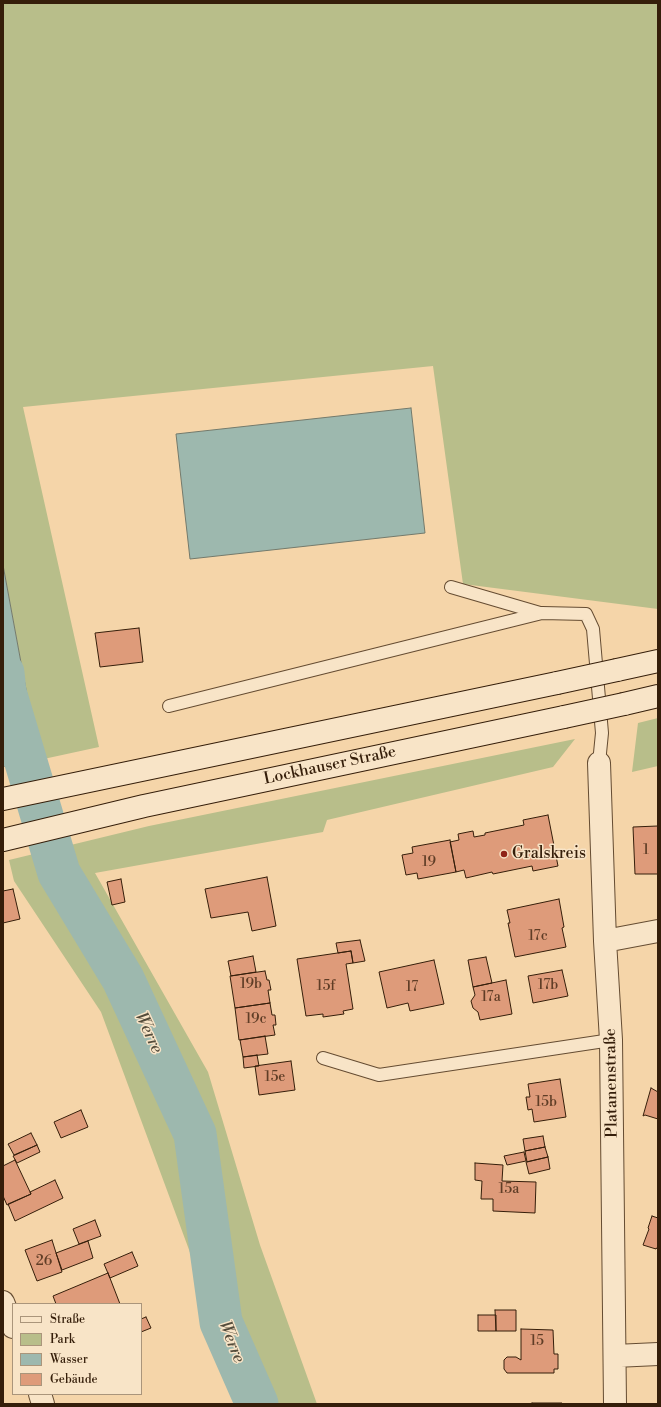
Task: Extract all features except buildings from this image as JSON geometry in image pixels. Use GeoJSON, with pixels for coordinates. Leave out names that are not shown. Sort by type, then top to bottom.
{"type":"FeatureCollection","features":[{"type":"Feature","properties":{"kind":"main road"},"geometry":{"type":"LineString","coordinates":[[3,799],[658,661]]}},
{"type":"Feature","properties":{"kind":"main road","name":"Lockhauser Straße"},"geometry":{"type":"LineString","coordinates":[[3,840],[144,806],[658,696]]}},
{"type":"Feature","properties":{"kind":"main road","name":"Platanenstraße"},"geometry":{"type":"LineString","coordinates":[[599,763],[605,941],[611,1040],[615,1404]]}},
{"type":"Feature","properties":{"kind":"main road"},"geometry":{"type":"LineString","coordinates":[[605,941],[658,932]]}},
{"type":"Feature","properties":{"kind":"main road"},"geometry":{"type":"LineString","coordinates":[[3,1302],[12,1324]]}},
{"type":"Feature","properties":{"kind":"main road"},"geometry":{"type":"LineString","coordinates":[[615,1356],[658,1354]]}},
{"type":"Feature","properties":{"kind":"lane"},"geometry":{"type":"LineString","coordinates":[[451,587],[542,613],[586,614],[593,629],[602,733],[599,763]]}},
{"type":"Feature","properties":{"kind":"lane"},"geometry":{"type":"LineString","coordinates":[[169,706],[542,613]]}},
{"type":"Feature","properties":{"kind":"lane"},"geometry":{"type":"LineString","coordinates":[[323,1058],[379,1075],[611,1040]]}},
{"type":"Feature","properties":{"kind":"green space"},"geometry":{"type":"Polygon","coordinates":[[[3,3],[658,3],[658,609],[463,584],[433,366],[23,407],[99,747],[39,760],[3,565],[3,3]]]}},
{"type":"Feature","properties":{"kind":"green space"},"geometry":{"type":"Polygon","coordinates":[[[658,718],[658,766],[632,772],[638,723],[658,718]]]}},
{"type":"Feature","properties":{"kind":"green space"},"geometry":{"type":"Polygon","coordinates":[[[575,739],[553,767],[327,820],[323,832],[95,873],[208,1072],[260,1245],[317,1404],[242,1404],[235,1374],[101,1012],[14,881],[9,860],[149,826],[575,739]]]}},
{"type":"Feature","properties":{"kind":"water"},"geometry":{"type":"Polygon","coordinates":[[[411,408],[425,533],[190,559],[176,434],[411,408]]]}},
{"type":"Feature","properties":{"kind":"water"},"geometry":{"type":"Polygon","coordinates":[[[3,565],[39,760],[3,767],[3,565]]]}},
{"type":"Feature","properties":{"kind":"pier"},"geometry":{"type":"Polygon","coordinates":[[[41,759],[40,761],[3,769],[3,767],[41,759]]]}},
{"type":"Feature","properties":{"kind":"waterway","name":"Werre"},"geometry":{"type":"LineString","coordinates":[[3,673],[5,692],[59,873],[123,979],[195,1134],[221,1322],[257,1404]]}},
{"type":"Feature","properties":{"kind":"place","name":"Gralskreis"},"geometry":{"type":"Point","coordinates":[504,854]}}]}
